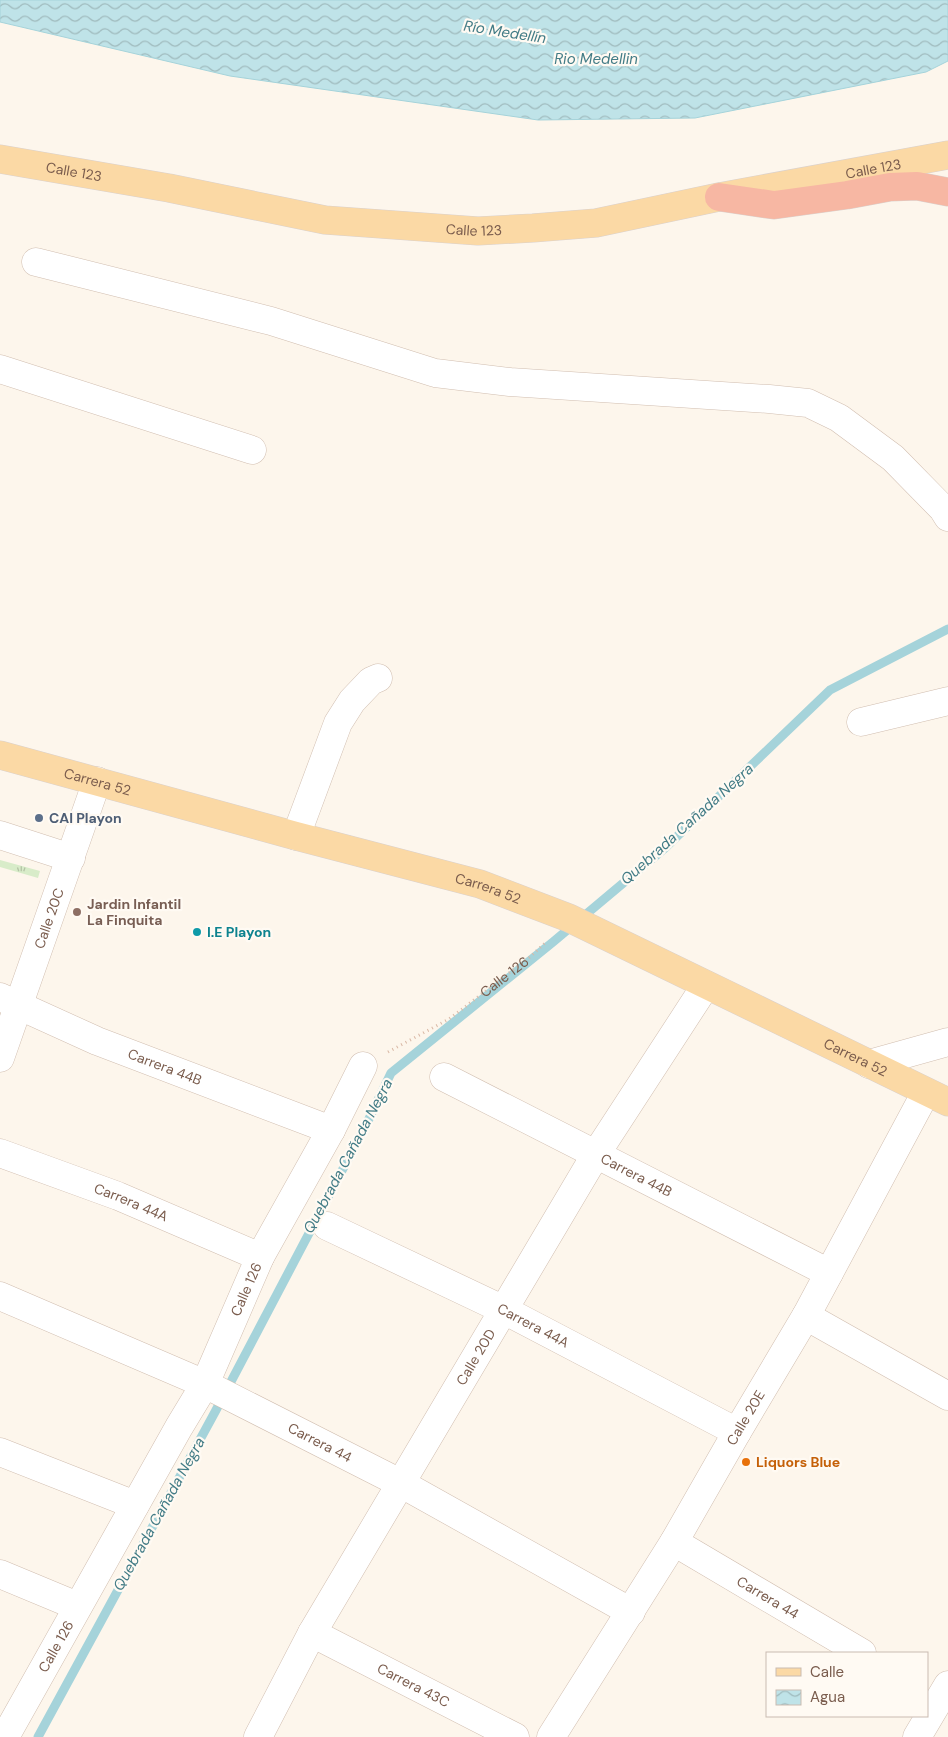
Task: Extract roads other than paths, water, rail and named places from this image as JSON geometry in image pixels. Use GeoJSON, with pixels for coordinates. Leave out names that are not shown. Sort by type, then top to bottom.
{"type":"FeatureCollection","features":[{"type":"Feature","properties":{"kind":"highway"},"geometry":{"type":"LineString","coordinates":[[720,197],[774,205],[890,187],[917,186],[948,192]]}},
{"type":"Feature","properties":{"kind":"main road","name":"Calle 123"},"geometry":{"type":"LineString","coordinates":[[0,160],[169,188],[325,220],[469,230],[533,228],[596,222],[948,155]]}},
{"type":"Feature","properties":{"kind":"main road","name":"Carrera 52"},"geometry":{"type":"LineString","coordinates":[[0,754],[296,836],[480,884],[570,919],[937,1097]]}},
{"type":"Feature","properties":{"kind":"street"},"geometry":{"type":"LineString","coordinates":[[36,262],[272,321],[435,374],[510,382],[759,398],[808,404],[839,418],[893,458],[943,509],[948,517]]}},
{"type":"Feature","properties":{"kind":"street"},"geometry":{"type":"LineString","coordinates":[[0,369],[252,450]]}},
{"type":"Feature","properties":{"kind":"street"},"geometry":{"type":"LineString","coordinates":[[296,836],[338,723],[352,701],[371,681],[378,678]]}},
{"type":"Feature","properties":{"kind":"street"},"geometry":{"type":"LineString","coordinates":[[861,722],[948,701]]}},
{"type":"Feature","properties":{"kind":"street","name":"Calle 20C"},"geometry":{"type":"LineString","coordinates":[[0,1058],[9,1001],[71,858],[97,781]]}},
{"type":"Feature","properties":{"kind":"street"},"geometry":{"type":"LineString","coordinates":[[0,835],[71,858]]}},
{"type":"Feature","properties":{"kind":"street","name":"Calle 20D"},"geometry":{"type":"LineString","coordinates":[[258,1737],[312,1633],[596,1154],[706,985]]}},
{"type":"Feature","properties":{"kind":"street","name":"Carrera 44B"},"geometry":{"type":"LineString","coordinates":[[9,1001],[97,1041],[331,1130]]}},
{"type":"Feature","properties":{"kind":"street"},"geometry":{"type":"LineString","coordinates":[[869,1064],[948,1042]]}},
{"type":"Feature","properties":{"kind":"street","name":"Calle 126"},"geometry":{"type":"LineString","coordinates":[[5,1737],[135,1505],[216,1390],[260,1257],[331,1130],[363,1066]]}},
{"type":"Feature","properties":{"kind":"street","name":"Carrera 44B"},"geometry":{"type":"LineString","coordinates":[[444,1076],[829,1273]]}},
{"type":"Feature","properties":{"kind":"street","name":"Calle 20E"},"geometry":{"type":"LineString","coordinates":[[550,1737],[674,1542],[736,1432],[806,1316],[829,1273],[937,1097]]}},
{"type":"Feature","properties":{"kind":"street","name":"Carrera 44A"},"geometry":{"type":"LineString","coordinates":[[0,1153],[118,1196],[260,1257]]}},
{"type":"Feature","properties":{"kind":"street","name":"Carrera 44A"},"geometry":{"type":"LineString","coordinates":[[327,1226],[504,1310],[736,1432]]}},
{"type":"Feature","properties":{"kind":"street","name":"Carrera 44"},"geometry":{"type":"LineString","coordinates":[[0,1296],[216,1390],[402,1484],[630,1612]]}},
{"type":"Feature","properties":{"kind":"street"},"geometry":{"type":"LineString","coordinates":[[806,1316],[948,1396]]}},
{"type":"Feature","properties":{"kind":"street"},"geometry":{"type":"LineString","coordinates":[[0,1452],[135,1505]]}},
{"type":"Feature","properties":{"kind":"street","name":"Carrera 44"},"geometry":{"type":"LineString","coordinates":[[674,1542],[860,1652]]}},
{"type":"Feature","properties":{"kind":"street"},"geometry":{"type":"LineString","coordinates":[[0,1574],[77,1606]]}},
{"type":"Feature","properties":{"kind":"street","name":"Carrera 43C"},"geometry":{"type":"LineString","coordinates":[[312,1633],[515,1737]]}},
{"type":"Feature","properties":{"kind":"street"},"geometry":{"type":"LineString","coordinates":[[917,1737],[941,1695]]}},
{"type":"Feature","properties":{"kind":"water","name":"Rio Medellin"},"geometry":{"type":"Polygon","coordinates":[[[0,0],[948,0],[948,61],[926,72],[695,118],[538,120],[230,76],[0,22],[0,0]]]}},
{"type":"Feature","properties":{"kind":"waterway","name":"Quebrada Cañada Negra"},"geometry":{"type":"LineString","coordinates":[[38,1737],[215,1412],[366,1125],[391,1073],[553,942],[665,848],[830,690],[948,629]]}},
{"type":"Feature","properties":{"kind":"place","name":"CAI Playon"},"geometry":{"type":"Point","coordinates":[39,818]}},
{"type":"Feature","properties":{"kind":"place","name":"Jardin Infantil La Finquita"},"geometry":{"type":"Point","coordinates":[77,912]}},
{"type":"Feature","properties":{"kind":"place","name":"I.E Playon"},"geometry":{"type":"Point","coordinates":[197,932]}},
{"type":"Feature","properties":{"kind":"place","name":"Liquors Blue"},"geometry":{"type":"Point","coordinates":[746,1462]}},
{"type":"Feature","properties":{"kind":"water label","name":"Río Medellín"},"geometry":{"type":"Point","coordinates":[505,32]}}]}
